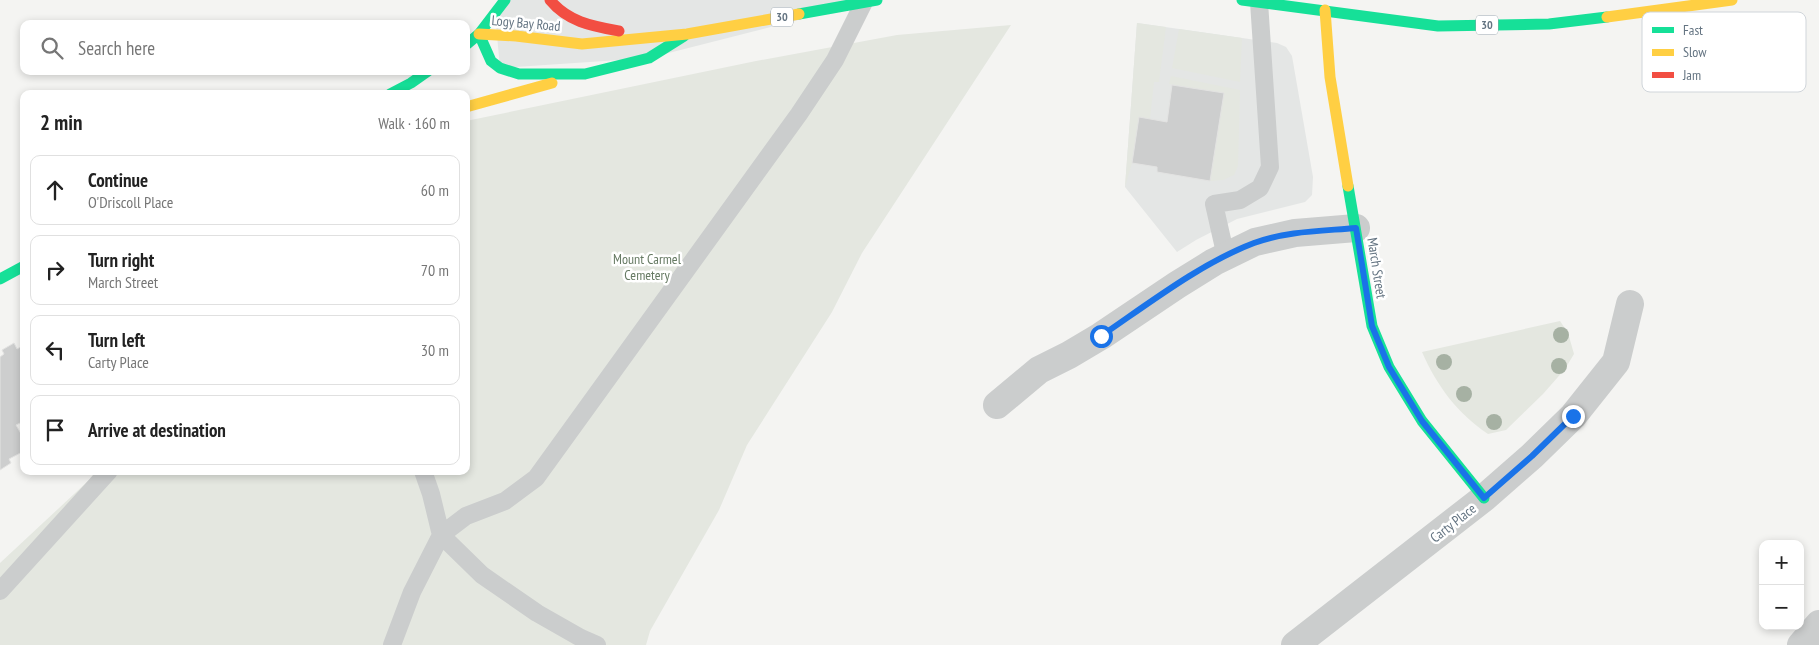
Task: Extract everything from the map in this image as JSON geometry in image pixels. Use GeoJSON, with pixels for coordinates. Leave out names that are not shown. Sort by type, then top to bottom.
{"type":"FeatureCollection","features":[{"type":"Feature","properties":{"kind":"main road"},"geometry":{"type":"LineString","coordinates":[[470,42],[479,34],[505,0]]}},
{"type":"Feature","properties":{"kind":"main road"},"geometry":{"type":"LineString","coordinates":[[550,0],[558,11],[580,24],[619,31],[633,38]]}},
{"type":"Feature","properties":{"kind":"main road","name":"30"},"geometry":{"type":"LineString","coordinates":[[1250,1],[1438,26],[1549,24],[1732,0]]}},
{"type":"Feature","properties":{"kind":"main road","name":"Logy Bay Road"},"geometry":{"type":"LineString","coordinates":[[687,34],[650,58],[585,74],[519,74],[500,68],[491,61],[479,34],[516,36],[582,44],[687,34],[870,1]]}},
{"type":"Feature","properties":{"kind":"main road","name":"March Street"},"geometry":{"type":"LineString","coordinates":[[1326,10],[1330,77],[1372,326],[1389,367],[1422,421],[1484,498]]}},
{"type":"Feature","properties":{"kind":"main road"},"geometry":{"type":"LineString","coordinates":[[470,106],[585,74]]}},
{"type":"Feature","properties":{"kind":"main road"},"geometry":{"type":"LineString","coordinates":[[398,90],[422,75]]}},
{"type":"Feature","properties":{"kind":"main road"},"geometry":{"type":"LineString","coordinates":[[0,279],[20,268]]}},
{"type":"Feature","properties":{"kind":"street"},"geometry":{"type":"LineString","coordinates":[[997,405],[1039,370],[1101,336],[1177,285],[1255,242],[1287,235],[1356,228]]}},
{"type":"Feature","properties":{"kind":"street","name":"Carty Place"},"geometry":{"type":"LineString","coordinates":[[1295,645],[1484,498],[1532,456],[1573,416],[1616,362],[1630,304]]}},
{"type":"Feature","properties":{"kind":"street"},"geometry":{"type":"LineString","coordinates":[[1801,645],[1819,624]]}},
{"type":"Feature","properties":{"kind":"lane"},"geometry":{"type":"LineString","coordinates":[[392,645],[412,592],[441,535],[466,516],[505,501],[536,478],[799,114],[835,60],[870,1]]}},
{"type":"Feature","properties":{"kind":"lane"},"geometry":{"type":"LineString","coordinates":[[1226,257],[1214,204],[1240,200],[1260,188],[1270,167],[1262,35],[1250,1]]}},
{"type":"Feature","properties":{"kind":"lane"},"geometry":{"type":"LineString","coordinates":[[0,591],[105,475]]}},
{"type":"Feature","properties":{"kind":"lane"},"geometry":{"type":"LineString","coordinates":[[424,475],[441,535],[482,575],[537,613],[597,645]]}},
{"type":"Feature","properties":{"kind":"shaded area"},"geometry":{"type":"Polygon","coordinates":[[[505,0],[877,0],[649,58],[500,68],[495,13],[505,0]]]}},
{"type":"Feature","properties":{"kind":"shaded area"},"geometry":{"type":"Polygon","coordinates":[[[1137,23],[1277,43],[1286,47],[1292,56],[1313,177],[1312,195],[1305,202],[1237,219],[1177,252],[1125,187],[1137,23]]]}},
{"type":"Feature","properties":{"kind":"green space"},"geometry":{"type":"Polygon","coordinates":[[[1137,23],[1166,27],[1159,82],[1154,82],[1150,119],[1139,118],[1132,163],[1125,187],[1137,23]]]}},
{"type":"Feature","properties":{"kind":"green space","name":"Mount Carmel Cemetery"},"geometry":{"type":"Polygon","coordinates":[[[1011,25],[862,253],[832,312],[747,445],[719,510],[650,631],[646,645],[0,645],[0,563],[93,475],[470,475],[470,120],[756,61],[897,35],[1011,25]]]}},
{"type":"Feature","properties":{"kind":"green space"},"geometry":{"type":"Polygon","coordinates":[[[1179,29],[1242,38],[1240,82],[1172,68],[1179,29]]]}},
{"type":"Feature","properties":{"kind":"green space"},"geometry":{"type":"Polygon","coordinates":[[[1171,76],[1240,90],[1238,166],[1234,175],[1223,180],[1210,181],[1224,93],[1169,84],[1171,76]]]}},
{"type":"Feature","properties":{"kind":"green space"},"geometry":{"type":"Polygon","coordinates":[[[1560,321],[1568,333],[1574,354],[1565,369],[1543,394],[1506,430],[1488,434],[1457,408],[1434,376],[1422,352],[1560,321]]]}},
{"type":"Feature","properties":{"kind":"building"},"geometry":{"type":"Polygon","coordinates":[[[1172,85],[1224,93],[1210,181],[1157,172],[1157,167],[1132,163],[1139,117],[1167,122],[1172,85]]]}},
{"type":"Feature","properties":{"kind":"building"},"geometry":{"type":"Polygon","coordinates":[[[14,343],[17,349],[20,347],[20,423],[16,425],[20,432],[20,453],[9,459],[11,463],[0,470],[0,357],[4,354],[2,350],[14,343]]]}},
{"type":"Feature","properties":{"kind":"traffic: fast"},"geometry":{"type":"LineString","coordinates":[[470,42],[479,34],[505,0]]}},
{"type":"Feature","properties":{"kind":"traffic: fast"},"geometry":{"type":"LineString","coordinates":[[799,14],[877,0]]}},
{"type":"Feature","properties":{"kind":"traffic: fast"},"geometry":{"type":"LineString","coordinates":[[1242,0],[1438,26],[1549,24],[1607,17]]}},
{"type":"Feature","properties":{"kind":"traffic: fast"},"geometry":{"type":"LineString","coordinates":[[479,34],[491,61],[500,68],[519,74],[585,74],[649,58],[684,36]]}},
{"type":"Feature","properties":{"kind":"traffic: fast"},"geometry":{"type":"LineString","coordinates":[[398,90],[422,75]]}},
{"type":"Feature","properties":{"kind":"traffic: fast"},"geometry":{"type":"LineString","coordinates":[[1348,186],[1372,326],[1389,367],[1422,421],[1484,498]]}},
{"type":"Feature","properties":{"kind":"traffic: fast"},"geometry":{"type":"LineString","coordinates":[[0,279],[20,268]]}},
{"type":"Feature","properties":{"kind":"traffic: slow"},"geometry":{"type":"LineString","coordinates":[[1644,12],[1732,0]]}},
{"type":"Feature","properties":{"kind":"traffic: slow"},"geometry":{"type":"LineString","coordinates":[[1325,10],[1330,77],[1348,186]]}},
{"type":"Feature","properties":{"kind":"traffic: slow"},"geometry":{"type":"LineString","coordinates":[[1607,17],[1642,12]]}},
{"type":"Feature","properties":{"kind":"traffic: slow"},"geometry":{"type":"LineString","coordinates":[[479,34],[516,36],[582,44],[687,34],[799,14]]}},
{"type":"Feature","properties":{"kind":"traffic: slow"},"geometry":{"type":"LineString","coordinates":[[470,106],[552,83]]}},
{"type":"Feature","properties":{"kind":"traffic: jam"},"geometry":{"type":"LineString","coordinates":[[550,0],[565,13],[581,22],[619,31]]}},
{"type":"Feature","properties":{"kind":"route"},"geometry":{"type":"LineString","coordinates":[[1101,336],[1214,262],[1255,242],[1295,233],[1356,228],[1372,326],[1389,367],[1422,421],[1484,498],[1532,456],[1573,416]]}}]}
